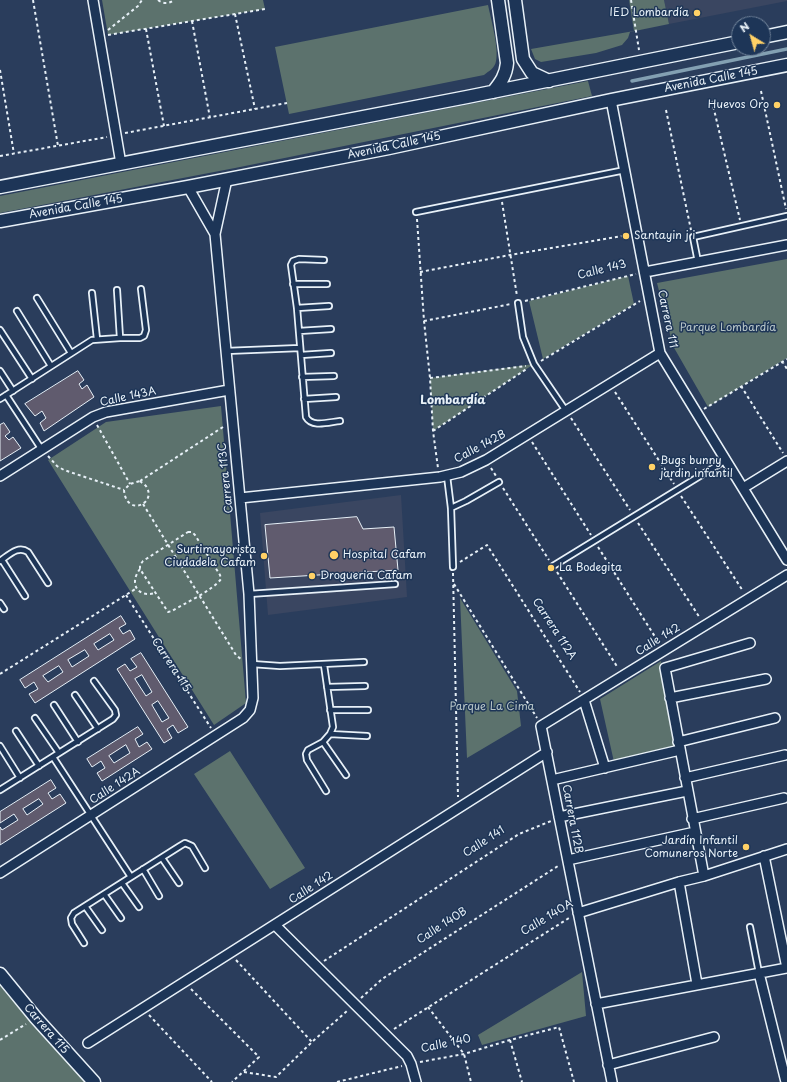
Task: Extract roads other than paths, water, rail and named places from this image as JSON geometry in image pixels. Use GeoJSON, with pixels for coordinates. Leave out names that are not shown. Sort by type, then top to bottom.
{"type":"FeatureCollection","features":[{"type":"Feature","properties":{"kind":"main road"},"geometry":{"type":"LineString","coordinates":[[493,92],[503,79],[507,63],[498,0]]}},
{"type":"Feature","properties":{"kind":"main road"},"geometry":{"type":"LineString","coordinates":[[515,0],[523,59],[532,73],[549,81]]}},
{"type":"Feature","properties":{"kind":"main road"},"geometry":{"type":"LineString","coordinates":[[771,35],[787,32]]}},
{"type":"Feature","properties":{"kind":"main road"},"geometry":{"type":"LineString","coordinates":[[0,187],[493,92],[731,44]]}},
{"type":"Feature","properties":{"kind":"main road","name":"Avenida Calle 145"},"geometry":{"type":"LineString","coordinates":[[0,221],[188,187],[389,148],[611,100],[787,65]]}},
{"type":"Feature","properties":{"kind":"main road","name":"Carrera 115"},"geometry":{"type":"LineString","coordinates":[[0,974],[36,1018],[94,1082]]}},
{"type":"Feature","properties":{"kind":"street"},"geometry":{"type":"LineString","coordinates":[[93,0],[121,164]]}},
{"type":"Feature","properties":{"kind":"street"},"geometry":{"type":"LineString","coordinates":[[771,34],[787,26]]}},
{"type":"Feature","properties":{"kind":"street","name":"Carrera 111"},"geometry":{"type":"LineString","coordinates":[[611,100],[660,353],[787,560]]}},
{"type":"Feature","properties":{"kind":"street","name":"Carrera 113C"},"geometry":{"type":"LineString","coordinates":[[227,179],[215,234],[249,594],[253,698],[250,710],[243,718]]}},
{"type":"Feature","properties":{"kind":"street","name":"Carrera 113C"},"geometry":{"type":"LineString","coordinates":[[188,187],[215,234]]}},
{"type":"Feature","properties":{"kind":"street"},"geometry":{"type":"LineString","coordinates":[[645,272],[787,245]]}},
{"type":"Feature","properties":{"kind":"street","name":"Calle 142B"},"geometry":{"type":"LineString","coordinates":[[240,498],[443,476],[461,472],[486,460],[660,353]]}},
{"type":"Feature","properties":{"kind":"street","name":"Calle 143A"},"geometry":{"type":"LineString","coordinates":[[0,476],[93,417],[106,412],[229,390]]}},
{"type":"Feature","properties":{"kind":"street"},"geometry":{"type":"LineString","coordinates":[[743,488],[785,457]]}},
{"type":"Feature","properties":{"kind":"street","name":"Calle 142"},"geometry":{"type":"LineString","coordinates":[[541,726],[787,575]]}},
{"type":"Feature","properties":{"kind":"street"},"geometry":{"type":"LineString","coordinates":[[704,876],[692,819],[665,668],[750,643]]}},
{"type":"Feature","properties":{"kind":"street"},"geometry":{"type":"LineString","coordinates":[[670,698],[766,679]]}},
{"type":"Feature","properties":{"kind":"street"},"geometry":{"type":"LineString","coordinates":[[584,700],[605,768]]}},
{"type":"Feature","properties":{"kind":"street","name":"Calle 142A"},"geometry":{"type":"LineString","coordinates":[[0,874],[243,718]]}},
{"type":"Feature","properties":{"kind":"street"},"geometry":{"type":"LineString","coordinates":[[552,780],[605,768],[775,718]]}},
{"type":"Feature","properties":{"kind":"street","name":"Carrera 112B"},"geometry":{"type":"LineString","coordinates":[[541,726],[612,1082]]}},
{"type":"Feature","properties":{"kind":"street","name":"Calle 142"},"geometry":{"type":"LineString","coordinates":[[88,1043],[547,752]]}},
{"type":"Feature","properties":{"kind":"street"},"geometry":{"type":"LineString","coordinates":[[685,778],[785,755]]}},
{"type":"Feature","properties":{"kind":"street"},"geometry":{"type":"LineString","coordinates":[[559,817],[687,791]]}},
{"type":"Feature","properties":{"kind":"street"},"geometry":{"type":"LineString","coordinates":[[692,819],[784,798]]}},
{"type":"Feature","properties":{"kind":"street"},"geometry":{"type":"LineString","coordinates":[[568,860],[695,832]]}},
{"type":"Feature","properties":{"kind":"street","name":"Calle 140A"},"geometry":{"type":"LineString","coordinates":[[578,913],[679,882],[704,876],[787,849]]}},
{"type":"Feature","properties":{"kind":"street"},"geometry":{"type":"LineString","coordinates":[[596,1004],[787,968],[764,856]]}},
{"type":"Feature","properties":{"kind":"street"},"geometry":{"type":"LineString","coordinates":[[679,882],[697,984]]}},
{"type":"Feature","properties":{"kind":"street"},"geometry":{"type":"LineString","coordinates":[[275,925],[384,1035],[407,1056],[416,1082]]}},
{"type":"Feature","properties":{"kind":"street"},"geometry":{"type":"LineString","coordinates":[[759,973],[786,1082]]}},
{"type":"Feature","properties":{"kind":"street"},"geometry":{"type":"LineString","coordinates":[[608,1065],[714,1037]]}},
{"type":"Feature","properties":{"kind":"lane"},"geometry":{"type":"LineString","coordinates":[[416,212],[624,170]]}},
{"type":"Feature","properties":{"kind":"lane"},"geometry":{"type":"LineString","coordinates":[[698,262],[693,237],[787,216]]}},
{"type":"Feature","properties":{"kind":"lane"},"geometry":{"type":"LineString","coordinates":[[324,260],[299,259],[293,261],[291,265],[297,308],[304,399],[308,422],[313,424],[340,421]]}},
{"type":"Feature","properties":{"kind":"lane"},"geometry":{"type":"LineString","coordinates":[[293,284],[327,284]]}},
{"type":"Feature","properties":{"kind":"lane"},"geometry":{"type":"LineString","coordinates":[[0,399],[84,344],[97,339],[140,338],[144,336],[146,330],[141,289]]}},
{"type":"Feature","properties":{"kind":"lane"},"geometry":{"type":"LineString","coordinates":[[117,290],[120,338]]}},
{"type":"Feature","properties":{"kind":"lane"},"geometry":{"type":"LineString","coordinates":[[92,293],[97,339]]}},
{"type":"Feature","properties":{"kind":"lane"},"geometry":{"type":"LineString","coordinates":[[37,298],[72,353]]}},
{"type":"Feature","properties":{"kind":"lane"},"geometry":{"type":"LineString","coordinates":[[518,303],[523,337],[534,364],[566,411]]}},
{"type":"Feature","properties":{"kind":"lane"},"geometry":{"type":"LineString","coordinates":[[297,308],[329,306]]}},
{"type":"Feature","properties":{"kind":"lane"},"geometry":{"type":"LineString","coordinates":[[17,311],[52,366]]}},
{"type":"Feature","properties":{"kind":"lane"},"geometry":{"type":"LineString","coordinates":[[298,331],[331,329]]}},
{"type":"Feature","properties":{"kind":"lane"},"geometry":{"type":"LineString","coordinates":[[0,330],[32,379]]}},
{"type":"Feature","properties":{"kind":"lane"},"geometry":{"type":"LineString","coordinates":[[226,351],[300,348]]}},
{"type":"Feature","properties":{"kind":"lane"},"geometry":{"type":"LineString","coordinates":[[300,355],[331,353]]}},
{"type":"Feature","properties":{"kind":"lane"},"geometry":{"type":"LineString","coordinates":[[0,371],[13,391]]}},
{"type":"Feature","properties":{"kind":"lane"},"geometry":{"type":"LineString","coordinates":[[302,377],[334,376]]}},
{"type":"Feature","properties":{"kind":"lane"},"geometry":{"type":"LineString","coordinates":[[6,395],[42,450]]}},
{"type":"Feature","properties":{"kind":"lane"},"geometry":{"type":"LineString","coordinates":[[304,399],[336,397]]}},
{"type":"Feature","properties":{"kind":"lane"},"geometry":{"type":"LineString","coordinates":[[553,566],[726,460]]}},
{"type":"Feature","properties":{"kind":"lane"},"geometry":{"type":"LineString","coordinates":[[443,476],[451,508],[453,567]]}},
{"type":"Feature","properties":{"kind":"lane"},"geometry":{"type":"LineString","coordinates":[[451,508],[499,482]]}},
{"type":"Feature","properties":{"kind":"lane"},"geometry":{"type":"LineString","coordinates":[[25,596],[1,560],[19,549],[24,549],[28,552],[48,583]]}},
{"type":"Feature","properties":{"kind":"lane"},"geometry":{"type":"LineString","coordinates":[[249,594],[395,584]]}},
{"type":"Feature","properties":{"kind":"lane"},"geometry":{"type":"LineString","coordinates":[[0,603],[4,609]]}},
{"type":"Feature","properties":{"kind":"lane"},"geometry":{"type":"LineString","coordinates":[[252,664],[280,666],[364,662]]}},
{"type":"Feature","properties":{"kind":"lane"},"geometry":{"type":"LineString","coordinates":[[324,665],[333,727],[330,734],[323,742],[308,750],[306,754],[307,760],[326,790]]}},
{"type":"Feature","properties":{"kind":"lane"},"geometry":{"type":"LineString","coordinates":[[0,790],[113,719],[116,714],[115,710],[94,681]]}},
{"type":"Feature","properties":{"kind":"lane"},"geometry":{"type":"LineString","coordinates":[[327,687],[365,686]]}},
{"type":"Feature","properties":{"kind":"lane"},"geometry":{"type":"LineString","coordinates":[[75,695],[98,729]]}},
{"type":"Feature","properties":{"kind":"lane"},"geometry":{"type":"LineString","coordinates":[[54,705],[78,742]]}},
{"type":"Feature","properties":{"kind":"lane"},"geometry":{"type":"LineString","coordinates":[[330,710],[368,710]]}},
{"type":"Feature","properties":{"kind":"lane"},"geometry":{"type":"LineString","coordinates":[[34,718],[59,754]]}},
{"type":"Feature","properties":{"kind":"lane"},"geometry":{"type":"LineString","coordinates":[[16,731],[39,766]]}},
{"type":"Feature","properties":{"kind":"lane"},"geometry":{"type":"LineString","coordinates":[[330,734],[367,736]]}},
{"type":"Feature","properties":{"kind":"lane"},"geometry":{"type":"LineString","coordinates":[[323,742],[346,775]]}},
{"type":"Feature","properties":{"kind":"lane"},"geometry":{"type":"LineString","coordinates":[[0,746],[20,778]]}},
{"type":"Feature","properties":{"kind":"lane"},"geometry":{"type":"LineString","coordinates":[[53,757],[130,877]]}},
{"type":"Feature","properties":{"kind":"lane"},"geometry":{"type":"LineString","coordinates":[[84,943],[72,924],[71,918],[74,912],[185,843],[192,846],[206,868]]}},
{"type":"Feature","properties":{"kind":"lane"},"geometry":{"type":"LineString","coordinates":[[162,858],[179,883]]}},
{"type":"Feature","properties":{"kind":"lane"},"geometry":{"type":"LineString","coordinates":[[143,870],[159,896]]}},
{"type":"Feature","properties":{"kind":"lane"},"geometry":{"type":"LineString","coordinates":[[122,883],[139,908]]}},
{"type":"Feature","properties":{"kind":"lane"},"geometry":{"type":"LineString","coordinates":[[104,894],[121,918]]}},
{"type":"Feature","properties":{"kind":"lane"},"geometry":{"type":"LineString","coordinates":[[85,906],[102,930]]}},
{"type":"Feature","properties":{"kind":"lane"},"geometry":{"type":"LineString","coordinates":[[750,927],[759,973]]}},
{"type":"Feature","properties":{"kind":"waterway"},"geometry":{"type":"LineString","coordinates":[[632,81],[787,49]]}},
{"type":"Feature","properties":{"kind":"place","name":"IED Lombardía"},"geometry":{"type":"Point","coordinates":[697,13]}},
{"type":"Feature","properties":{"kind":"place","name":"Huevos Oro"},"geometry":{"type":"Point","coordinates":[777,105]}},
{"type":"Feature","properties":{"kind":"place","name":"Santayin j i"},"geometry":{"type":"Point","coordinates":[626,236]}},
{"type":"Feature","properties":{"kind":"place","name":"Bugs bunny jardin infantil"},"geometry":{"type":"Point","coordinates":[652,467]}},
{"type":"Feature","properties":{"kind":"place","name":"Hospital Cafam"},"geometry":{"type":"Point","coordinates":[334,555]}},
{"type":"Feature","properties":{"kind":"place","name":"Surtimayorista Ciudadela Cafam"},"geometry":{"type":"Point","coordinates":[264,556]}},
{"type":"Feature","properties":{"kind":"place","name":"La Bodegita"},"geometry":{"type":"Point","coordinates":[551,568]}},
{"type":"Feature","properties":{"kind":"place","name":"Drogueria Cafam"},"geometry":{"type":"Point","coordinates":[312,576]}},
{"type":"Feature","properties":{"kind":"place","name":"Jardín Infantil Comuneros Norte"},"geometry":{"type":"Point","coordinates":[746,847]}},
{"type":"Feature","properties":{"kind":"district","name":"Lombardía"},"geometry":{"type":"Point","coordinates":[453,401]}},
{"type":"Feature","properties":{"kind":"park label","name":"Parque Lombardía"},"geometry":{"type":"Point","coordinates":[728,328]}},
{"type":"Feature","properties":{"kind":"park label","name":"Parque La Cima"},"geometry":{"type":"Point","coordinates":[492,707]}}]}
